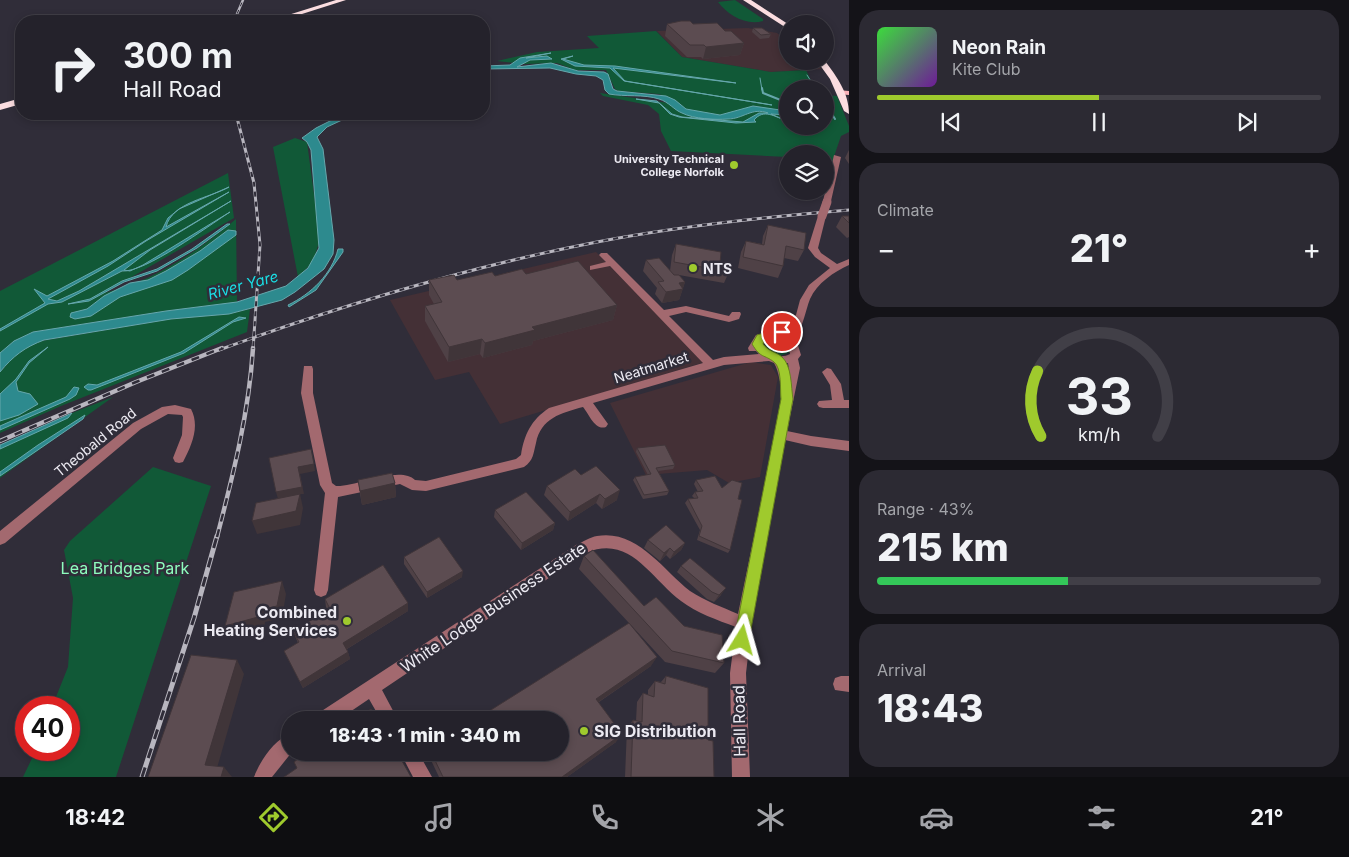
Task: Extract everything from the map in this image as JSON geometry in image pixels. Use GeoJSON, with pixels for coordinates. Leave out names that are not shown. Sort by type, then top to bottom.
{"type":"FeatureCollection","features":[{"type":"Feature","properties":{"kind":"highway"},"geometry":{"type":"LineString","coordinates":[[293,15],[343,0]]}},
{"type":"Feature","properties":{"kind":"highway"},"geometry":{"type":"LineString","coordinates":[[302,15],[352,0]]}},
{"type":"Feature","properties":{"kind":"highway"},"geometry":{"type":"LineString","coordinates":[[746,0],[779,23]]}},
{"type":"Feature","properties":{"kind":"highway"},"geometry":{"type":"LineString","coordinates":[[828,70],[845,94],[849,110]]}},
{"type":"Feature","properties":{"kind":"highway"},"geometry":{"type":"LineString","coordinates":[[0,105],[15,101]]}},
{"type":"Feature","properties":{"kind":"street"},"geometry":{"type":"LineString","coordinates":[[837,158],[813,248],[818,255],[837,268]]}},
{"type":"Feature","properties":{"kind":"street"},"geometry":{"type":"LineString","coordinates":[[604,255],[711,365]]}},
{"type":"Feature","properties":{"kind":"street","name":"Hall Road"},"geometry":{"type":"LineString","coordinates":[[740,777],[738,673],[744,623],[787,399],[795,368],[792,358],[796,352],[790,336],[801,323],[801,315],[806,298],[813,286],[837,268],[849,262]]}},
{"type":"Feature","properties":{"kind":"street"},"geometry":{"type":"LineString","coordinates":[[593,268],[612,263]]}},
{"type":"Feature","properties":{"kind":"street"},"geometry":{"type":"LineString","coordinates":[[661,314],[686,309],[729,319],[735,317],[736,314]]}},
{"type":"Feature","properties":{"kind":"street","name":"Hall Road"},"geometry":{"type":"LineString","coordinates":[[787,399],[785,373],[774,358],[758,344],[760,338],[782,332],[801,315]]}},
{"type":"Feature","properties":{"kind":"street"},"geometry":{"type":"LineString","coordinates":[[770,334],[792,343]]}},
{"type":"Feature","properties":{"kind":"street","name":"Neatmarket"},"geometry":{"type":"LineString","coordinates":[[332,491],[346,491],[400,479],[407,480],[412,485],[426,486],[520,463],[527,458],[531,432],[542,418],[553,411],[724,361],[751,350],[758,344]]}},
{"type":"Feature","properties":{"kind":"street"},"geometry":{"type":"LineString","coordinates":[[774,358],[792,358]]}},
{"type":"Feature","properties":{"kind":"street","name":"Neatmarket"},"geometry":{"type":"LineString","coordinates":[[724,361],[774,358]]}},
{"type":"Feature","properties":{"kind":"street"},"geometry":{"type":"LineString","coordinates":[[308,369],[307,393],[310,410],[326,485],[332,491],[321,590]]}},
{"type":"Feature","properties":{"kind":"street"},"geometry":{"type":"LineString","coordinates":[[823,404],[844,404],[836,384],[828,372]]}},
{"type":"Feature","properties":{"kind":"street"},"geometry":{"type":"LineString","coordinates":[[586,402],[602,424]]}},
{"type":"Feature","properties":{"kind":"street","name":"Theobald Road"},"geometry":{"type":"LineString","coordinates":[[0,539],[129,431],[153,416],[175,409],[186,412],[190,426],[185,452]]}},
{"type":"Feature","properties":{"kind":"street"},"geometry":{"type":"LineString","coordinates":[[781,434],[811,441],[849,446]]}},
{"type":"Feature","properties":{"kind":"street","name":"White Lodge Business Estate"},"geometry":{"type":"LineString","coordinates":[[337,711],[581,549],[600,540],[622,543],[684,595],[718,613],[744,623]]}},
{"type":"Feature","properties":{"kind":"street"},"geometry":{"type":"LineString","coordinates":[[372,688],[385,711]]}},
{"type":"Feature","properties":{"kind":"street"},"geometry":{"type":"LineString","coordinates":[[263,777],[266,769],[281,752]]}},
{"type":"Feature","properties":{"kind":"street"},"geometry":{"type":"LineString","coordinates":[[413,761],[423,777]]}},
{"type":"Feature","properties":{"kind":"shaded area"},"geometry":{"type":"Polygon","coordinates":[[[748,28],[777,33],[779,35],[779,70],[805,70],[771,72],[682,57],[657,31],[748,28]]]}},
{"type":"Feature","properties":{"kind":"shaded area"},"geometry":{"type":"Polygon","coordinates":[[[596,252],[705,362],[500,424],[469,372],[435,380],[390,300],[596,252]]]}},
{"type":"Feature","properties":{"kind":"shaded area"},"geometry":{"type":"Polygon","coordinates":[[[751,362],[771,365],[778,377],[760,477],[729,483],[707,470],[646,475],[610,403],[751,362]]]}},
{"type":"Feature","properties":{"kind":"green space"},"geometry":{"type":"Polygon","coordinates":[[[735,0],[763,19],[763,21],[744,21],[732,15],[718,2],[735,0]]]}},
{"type":"Feature","properties":{"kind":"green space"},"geometry":{"type":"Polygon","coordinates":[[[656,31],[682,57],[771,72],[806,70],[811,80],[779,80],[779,135],[834,135],[834,96],[837,96],[849,126],[849,132],[841,136],[834,156],[834,145],[779,145],[779,157],[671,151],[661,131],[659,114],[648,105],[603,96],[600,93],[682,105],[659,94],[618,91],[615,89],[606,70],[575,70],[557,63],[525,64],[497,61],[537,52],[599,48],[587,36],[656,31]]]}},
{"type":"Feature","properties":{"kind":"green space"},"geometry":{"type":"Polygon","coordinates":[[[295,138],[307,142],[320,239],[313,262],[298,277],[273,147],[295,138]]]}},
{"type":"Feature","properties":{"kind":"green space"},"geometry":{"type":"Polygon","coordinates":[[[228,173],[234,218],[104,293],[140,281],[174,264],[206,243],[236,219],[237,302],[33,332],[14,341],[0,353],[0,291],[228,173]]]}},
{"type":"Feature","properties":{"kind":"green space"},"geometry":{"type":"Polygon","coordinates":[[[250,309],[247,332],[61,406],[0,433],[0,372],[17,353],[26,347],[41,341],[171,319],[229,314],[250,309]]]}},
{"type":"Feature","properties":{"kind":"green space"},"geometry":{"type":"Polygon","coordinates":[[[772,339],[784,342],[790,352],[780,356],[770,353],[764,343],[772,339]]]}},
{"type":"Feature","properties":{"kind":"green space"},"geometry":{"type":"Polygon","coordinates":[[[113,397],[0,478],[0,448],[72,413],[113,397]]]}},
{"type":"Feature","properties":{"kind":"green space","name":"Lea Bridges Park"},"geometry":{"type":"Polygon","coordinates":[[[153,467],[211,486],[116,777],[23,777],[31,761],[80,761],[80,696],[56,696],[68,667],[73,598],[64,550],[70,541],[153,467]]]}},
{"type":"Feature","properties":{"kind":"water"},"geometry":{"type":"Polygon","coordinates":[[[551,53],[526,58],[547,56],[552,59],[530,60],[517,67],[551,63],[578,71],[604,72],[608,74],[613,89],[617,91],[666,96],[675,100],[686,109],[720,115],[753,106],[779,110],[779,114],[771,114],[779,118],[766,114],[758,116],[754,120],[756,122],[736,123],[679,117],[670,114],[659,103],[636,99],[657,101],[672,114],[682,117],[743,122],[759,113],[768,113],[757,111],[728,119],[698,118],[679,112],[659,99],[609,94],[605,90],[603,80],[596,76],[550,68],[490,69],[490,66],[510,65],[520,58],[551,53]]]}},
{"type":"Feature","properties":{"kind":"water"},"geometry":{"type":"Polygon","coordinates":[[[573,56],[563,59],[584,65],[615,66],[736,83],[613,68],[625,81],[772,105],[624,81],[610,68],[575,66],[561,59],[573,56]]]}},
{"type":"Feature","properties":{"kind":"water"},"geometry":{"type":"Polygon","coordinates":[[[332,120],[342,120],[327,127],[317,137],[323,149],[334,240],[333,254],[324,269],[295,292],[282,300],[229,314],[171,319],[44,340],[20,353],[0,372],[0,353],[14,341],[33,332],[237,302],[286,286],[308,268],[319,248],[311,150],[307,142],[302,138],[332,120]]]}},
{"type":"Feature","properties":{"kind":"water"},"geometry":{"type":"Polygon","coordinates":[[[229,192],[146,241],[108,266],[48,299],[57,301],[79,291],[231,201],[150,250],[124,270],[126,270],[62,302],[48,304],[0,331],[0,329],[45,303],[34,289],[47,296],[113,261],[162,230],[168,218],[179,209],[181,208],[170,219],[166,227],[229,192]]]}},
{"type":"Feature","properties":{"kind":"water"},"geometry":{"type":"Polygon","coordinates":[[[214,194],[181,208],[193,202],[214,194]]]}},
{"type":"Feature","properties":{"kind":"water"},"geometry":{"type":"Polygon","coordinates":[[[230,212],[176,248],[145,265],[136,268],[230,212]]]}},
{"type":"Feature","properties":{"kind":"water"},"geometry":{"type":"Polygon","coordinates":[[[227,224],[230,224],[197,248],[157,271],[124,282],[89,301],[68,304],[90,299],[122,281],[157,269],[192,249],[227,224]]]}},
{"type":"Feature","properties":{"kind":"water"},"geometry":{"type":"Polygon","coordinates":[[[228,230],[236,231],[236,235],[172,280],[120,297],[91,316],[75,319],[70,317],[71,313],[87,309],[104,296],[130,283],[148,280],[166,271],[200,251],[228,230]]]}},
{"type":"Feature","properties":{"kind":"water"},"geometry":{"type":"Polygon","coordinates":[[[338,249],[343,249],[343,252],[316,290],[289,307],[288,305],[305,295],[326,275],[338,249]]]}},
{"type":"Feature","properties":{"kind":"water"},"geometry":{"type":"Polygon","coordinates":[[[239,317],[246,318],[233,322],[184,353],[91,390],[84,387],[88,384],[97,385],[181,352],[239,317]]]}},
{"type":"Feature","properties":{"kind":"water"},"geometry":{"type":"Polygon","coordinates":[[[48,347],[29,363],[16,382],[18,391],[30,394],[38,404],[19,415],[0,421],[0,394],[16,379],[29,361],[48,347]]]}},
{"type":"Feature","properties":{"kind":"water"},"geometry":{"type":"Polygon","coordinates":[[[74,387],[79,388],[76,395],[70,399],[0,430],[0,426],[66,397],[74,387]]]}},
{"type":"Feature","properties":{"kind":"water"},"geometry":{"type":"Polygon","coordinates":[[[72,413],[68,418],[0,449],[0,445],[72,413]]]}},
{"type":"Feature","properties":{"kind":"water"},"geometry":{"type":"Polygon","coordinates":[[[85,415],[83,419],[0,476],[0,472],[85,415]]]}},
{"type":"Feature","properties":{"kind":"building"},"geometry":{"type":"Polygon","coordinates":[[[690,21],[693,24],[717,23],[725,31],[731,31],[744,43],[706,47],[704,45],[690,45],[667,24],[690,21]]]}},
{"type":"Feature","properties":{"kind":"building"},"geometry":{"type":"Polygon","coordinates":[[[753,28],[762,28],[771,34],[761,35],[753,28]]]}},
{"type":"Feature","properties":{"kind":"building"},"geometry":{"type":"Polygon","coordinates":[[[842,216],[849,216],[849,223],[842,216]]]}},
{"type":"Feature","properties":{"kind":"building"},"geometry":{"type":"Polygon","coordinates":[[[768,225],[806,233],[804,250],[786,246],[783,266],[743,257],[746,241],[764,245],[768,225]]]}},
{"type":"Feature","properties":{"kind":"building"},"geometry":{"type":"Polygon","coordinates":[[[676,244],[721,252],[720,264],[729,265],[729,272],[674,262],[676,244]]]}},
{"type":"Feature","properties":{"kind":"building"},"geometry":{"type":"Polygon","coordinates":[[[659,258],[674,275],[679,275],[685,282],[679,283],[683,289],[666,292],[658,282],[664,281],[646,260],[659,258]]]}},
{"type":"Feature","properties":{"kind":"building"},"geometry":{"type":"Polygon","coordinates":[[[578,261],[617,305],[532,327],[535,330],[485,343],[482,339],[449,347],[425,306],[442,302],[429,280],[454,275],[457,280],[492,272],[495,276],[522,269],[526,274],[578,261]]]}},
{"type":"Feature","properties":{"kind":"building"},"geometry":{"type":"Polygon","coordinates":[[[665,445],[675,465],[656,468],[669,491],[644,495],[635,477],[651,474],[637,448],[665,445]]]}},
{"type":"Feature","properties":{"kind":"building"},"geometry":{"type":"Polygon","coordinates":[[[311,449],[314,464],[298,467],[302,487],[276,492],[269,458],[311,449]]]}},
{"type":"Feature","properties":{"kind":"building"},"geometry":{"type":"Polygon","coordinates":[[[596,466],[620,490],[605,499],[600,494],[570,512],[547,486],[575,469],[581,475],[596,466]]]}},
{"type":"Feature","properties":{"kind":"building"},"geometry":{"type":"Polygon","coordinates":[[[392,473],[395,483],[360,491],[358,480],[392,473]]]}},
{"type":"Feature","properties":{"kind":"building"},"geometry":{"type":"Polygon","coordinates":[[[715,476],[722,488],[732,480],[742,483],[738,499],[742,500],[730,550],[699,536],[702,526],[688,499],[698,498],[695,492],[703,491],[696,480],[715,476]]]}},
{"type":"Feature","properties":{"kind":"building"},"geometry":{"type":"Polygon","coordinates":[[[526,492],[555,523],[522,543],[495,510],[526,492]]]}},
{"type":"Feature","properties":{"kind":"building"},"geometry":{"type":"Polygon","coordinates":[[[300,494],[296,511],[252,521],[256,503],[300,494]]]}},
{"type":"Feature","properties":{"kind":"building"},"geometry":{"type":"Polygon","coordinates":[[[666,525],[685,543],[674,552],[670,548],[664,553],[648,540],[666,525]]]}},
{"type":"Feature","properties":{"kind":"building"},"geometry":{"type":"Polygon","coordinates":[[[439,537],[463,571],[427,592],[404,557],[439,537]]]}},
{"type":"Feature","properties":{"kind":"building"},"geometry":{"type":"Polygon","coordinates":[[[593,550],[644,606],[656,597],[684,626],[722,635],[724,663],[672,651],[584,556],[593,550]]]}},
{"type":"Feature","properties":{"kind":"building"},"geometry":{"type":"Polygon","coordinates":[[[690,558],[726,588],[719,595],[712,592],[681,566],[690,558]]]}},
{"type":"Feature","properties":{"kind":"building"},"geometry":{"type":"Polygon","coordinates":[[[383,565],[408,603],[343,643],[348,652],[300,682],[284,651],[299,642],[293,631],[330,609],[325,599],[383,565]]]}},
{"type":"Feature","properties":{"kind":"building"},"geometry":{"type":"Polygon","coordinates":[[[282,581],[277,606],[260,610],[258,617],[225,626],[234,592],[282,581]]]}},
{"type":"Feature","properties":{"kind":"building"},"geometry":{"type":"Polygon","coordinates":[[[629,623],[657,657],[596,699],[622,734],[562,777],[443,777],[435,761],[569,761],[569,711],[489,711],[629,623]]]}},
{"type":"Feature","properties":{"kind":"building"},"geometry":{"type":"Polygon","coordinates":[[[191,655],[237,660],[205,765],[224,767],[221,777],[148,777],[191,655]]]}},
{"type":"Feature","properties":{"kind":"building"},"geometry":{"type":"Polygon","coordinates":[[[666,676],[708,688],[708,740],[713,741],[714,777],[631,777],[633,720],[642,722],[643,693],[654,697],[655,681],[665,684],[666,676]]]}},
{"type":"Feature","properties":{"kind":"building"},"geometry":{"type":"Polygon","coordinates":[[[402,761],[411,777],[284,777],[297,768],[294,762],[402,761]]]}},
{"type":"Feature","properties":{"kind":"waterway"},"geometry":{"type":"LineString","coordinates":[[807,75],[810,80]]}},
{"type":"Feature","properties":{"kind":"waterway"},"geometry":{"type":"LineString","coordinates":[[760,78],[762,90]]}},
{"type":"Feature","properties":{"kind":"waterway"},"geometry":{"type":"LineString","coordinates":[[762,88],[763,93],[779,99]]}},
{"type":"Feature","properties":{"kind":"railway"},"geometry":{"type":"LineString","coordinates":[[237,15],[243,0]]}},
{"type":"Feature","properties":{"kind":"railway"},"geometry":{"type":"LineString","coordinates":[[238,120],[254,183],[260,245],[254,337]]}},
{"type":"Feature","properties":{"kind":"railway"},"geometry":{"type":"LineString","coordinates":[[254,337],[406,288],[549,252],[628,236],[691,227],[849,210]]}},
{"type":"Feature","properties":{"kind":"railway"},"geometry":{"type":"LineString","coordinates":[[219,350],[254,337]]}},
{"type":"Feature","properties":{"kind":"railway"},"geometry":{"type":"LineString","coordinates":[[253,350],[254,337]]}},
{"type":"Feature","properties":{"kind":"railway"},"geometry":{"type":"LineString","coordinates":[[0,441],[136,382],[222,348]]}},
{"type":"Feature","properties":{"kind":"railway"},"geometry":{"type":"LineString","coordinates":[[217,537],[244,420],[253,348]]}},
{"type":"Feature","properties":{"kind":"railway"},"geometry":{"type":"LineString","coordinates":[[142,777],[194,618],[217,536]]}},
{"type":"Feature","properties":{"kind":"place","name":"University Technical College Norfolk"},"geometry":{"type":"Point","coordinates":[734,165]}},
{"type":"Feature","properties":{"kind":"place","name":"NTS"},"geometry":{"type":"Point","coordinates":[693,268]}},
{"type":"Feature","properties":{"kind":"place","name":"Combined Heating Services"},"geometry":{"type":"Point","coordinates":[347,621]}},
{"type":"Feature","properties":{"kind":"place","name":"SIG Distribution"},"geometry":{"type":"Point","coordinates":[584,731]}},
{"type":"Feature","properties":{"kind":"route"},"geometry":{"type":"LineString","coordinates":[[742,640],[787,399],[783,368],[778,360],[764,354],[760,349],[758,341],[765,336],[782,332]]}},
{"type":"Feature","properties":{"kind":"water label","name":"River Yare"},"geometry":{"type":"Point","coordinates":[243,285]}}]}
